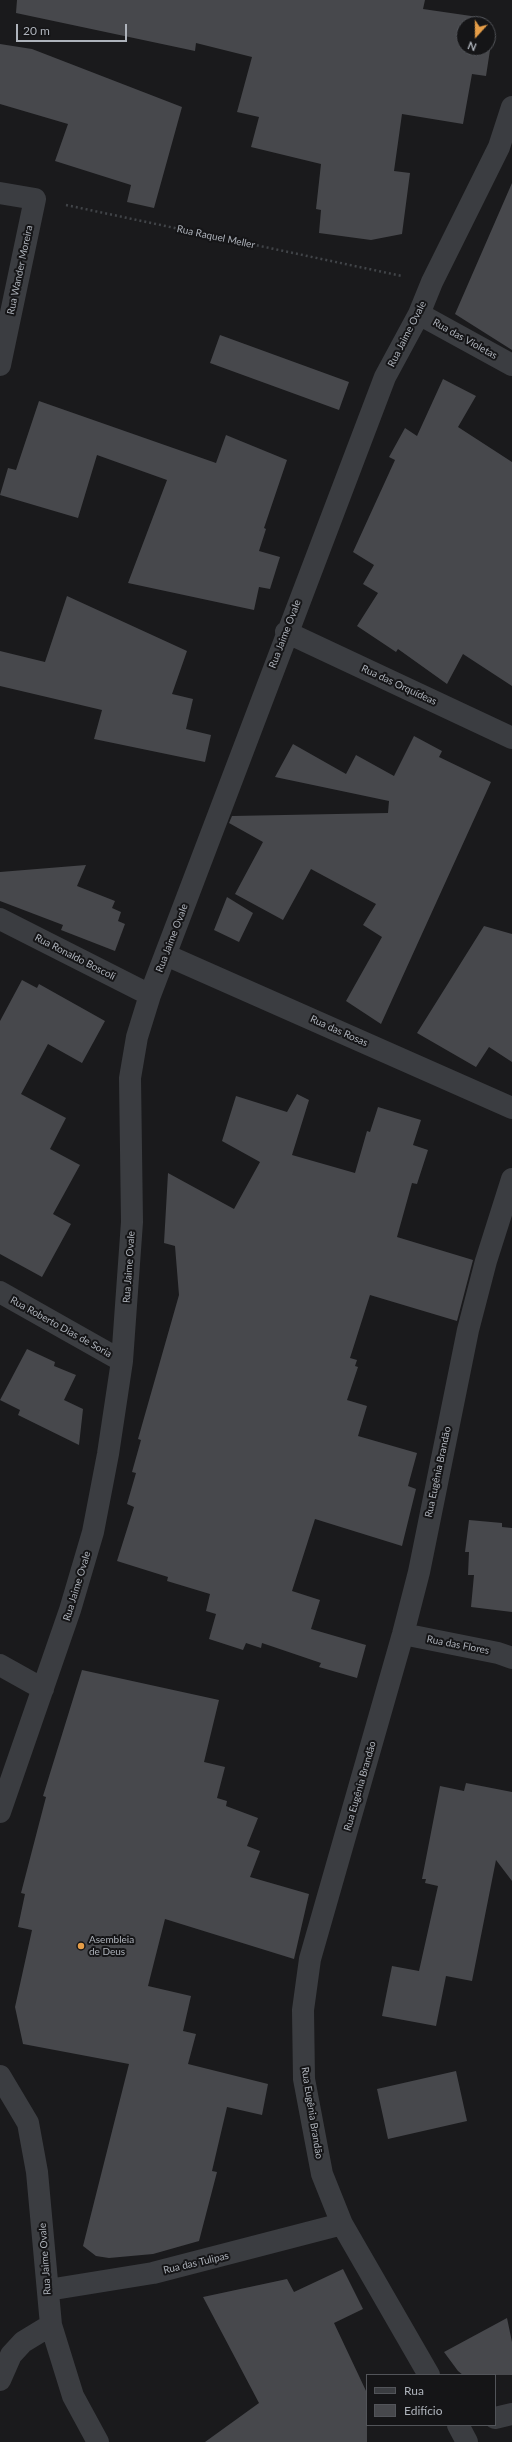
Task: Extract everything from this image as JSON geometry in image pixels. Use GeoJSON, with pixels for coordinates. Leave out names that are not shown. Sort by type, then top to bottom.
{"type":"FeatureCollection","features":[{"type":"Feature","properties":{"kind":"street","name":"Rua Jaime Ovale"},"geometry":{"type":"LineString","coordinates":[[0,1812],[43,1689],[93,1532],[108,1454],[122,1361],[132,1222],[130,1078],[137,1037],[150,995],[286,632],[385,377],[419,314],[432,282],[499,147],[512,107]]}},
{"type":"Feature","properties":{"kind":"street"},"geometry":{"type":"LineString","coordinates":[[0,193],[35,199]]}},
{"type":"Feature","properties":{"kind":"street","name":"Rua Wander Moreira"},"geometry":{"type":"LineString","coordinates":[[0,365],[35,199]]}},
{"type":"Feature","properties":{"kind":"street","name":"Rua das Violetas"},"geometry":{"type":"LineString","coordinates":[[419,314],[512,364]]}},
{"type":"Feature","properties":{"kind":"street","name":"Rua das Orquídeas"},"geometry":{"type":"LineString","coordinates":[[286,632],[512,738]]}},
{"type":"Feature","properties":{"kind":"street","name":"Rua Ronaldo Boscoli"},"geometry":{"type":"LineString","coordinates":[[0,919],[150,995]]}},
{"type":"Feature","properties":{"kind":"street","name":"Rua das Rosas"},"geometry":{"type":"LineString","coordinates":[[166,955],[512,1108]]}},
{"type":"Feature","properties":{"kind":"street","name":"Rua Eugênia Brandão"},"geometry":{"type":"LineString","coordinates":[[428,2374],[342,2224],[322,2174],[312,2130],[304,2079],[303,2010],[310,1959],[403,1634],[419,1572],[468,1330],[486,1261],[512,1179]]}},
{"type":"Feature","properties":{"kind":"street","name":"Rua Roberto Dias de Soria"},"geometry":{"type":"LineString","coordinates":[[0,1292],[122,1361]]}},
{"type":"Feature","properties":{"kind":"street","name":"Rua das Flores"},"geometry":{"type":"LineString","coordinates":[[403,1634],[498,1653],[512,1658]]}},
{"type":"Feature","properties":{"kind":"street"},"geometry":{"type":"LineString","coordinates":[[0,1665],[43,1689]]}},
{"type":"Feature","properties":{"kind":"street","name":"Rua Jaime Ovale"},"geometry":{"type":"LineString","coordinates":[[0,2076],[28,2123],[38,2172],[46,2250],[51,2325],[73,2396],[98,2442]]}},
{"type":"Feature","properties":{"kind":"street","name":"Rua das Tulipas"},"geometry":{"type":"LineString","coordinates":[[48,2290],[153,2273],[342,2224]]}},
{"type":"Feature","properties":{"kind":"street"},"geometry":{"type":"LineString","coordinates":[[0,2380],[11,2355],[23,2342],[51,2325]]}},
{"type":"Feature","properties":{"kind":"street"},"geometry":{"type":"LineString","coordinates":[[496,2418],[512,2414]]}},
{"type":"Feature","properties":{"kind":"path","name":"Rua Raquel Meller"},"geometry":{"type":"LineString","coordinates":[[35,199],[432,282]]}},
{"type":"Feature","properties":{"kind":"building"},"geometry":{"type":"Polygon","coordinates":[[[17,0],[425,0],[423,9],[471,16],[456,16],[456,56],[489,56],[486,76],[472,74],[463,124],[402,114],[394,171],[410,173],[402,234],[371,240],[319,233],[321,210],[316,209],[321,164],[251,147],[259,117],[237,112],[252,57],[196,43],[195,51],[16,13],[17,0]]]}},
{"type":"Feature","properties":{"kind":"building"},"geometry":{"type":"Polygon","coordinates":[[[0,44],[32,49],[182,107],[154,208],[127,202],[131,185],[55,161],[68,124],[0,104],[0,44]]]}},
{"type":"Feature","properties":{"kind":"building"},"geometry":{"type":"Polygon","coordinates":[[[512,183],[512,350],[455,314],[512,183]]]}},
{"type":"Feature","properties":{"kind":"building"},"geometry":{"type":"Polygon","coordinates":[[[220,335],[349,382],[339,410],[210,363],[220,335]]]}},
{"type":"Feature","properties":{"kind":"building"},"geometry":{"type":"Polygon","coordinates":[[[443,379],[476,396],[458,427],[512,462],[512,686],[463,654],[447,684],[398,649],[396,652],[357,626],[378,593],[363,584],[374,565],[353,552],[395,460],[389,457],[405,428],[417,436],[443,379]]]}},
{"type":"Feature","properties":{"kind":"building"},"geometry":{"type":"Polygon","coordinates":[[[39,401],[216,463],[226,435],[287,460],[264,528],[266,529],[259,551],[280,557],[270,589],[259,587],[254,610],[128,583],[167,480],[97,455],[78,518],[0,495],[8,468],[16,470],[39,401]]]}},
{"type":"Feature","properties":{"kind":"building"},"geometry":{"type":"Polygon","coordinates":[[[67,596],[187,651],[172,694],[193,699],[186,729],[211,735],[205,762],[94,739],[102,710],[0,686],[0,651],[45,662],[67,596]]]}},
{"type":"Feature","properties":{"kind":"building"},"geometry":{"type":"Polygon","coordinates":[[[414,736],[442,751],[439,757],[491,782],[381,1024],[346,1001],[382,937],[363,925],[376,904],[311,869],[283,920],[235,894],[263,842],[229,823],[232,816],[388,813],[389,801],[275,777],[293,744],[346,774],[356,755],[394,776],[414,736]]]}},
{"type":"Feature","properties":{"kind":"building"},"geometry":{"type":"Polygon","coordinates":[[[86,865],[77,886],[115,901],[112,908],[121,912],[118,921],[125,924],[115,951],[61,930],[63,925],[0,901],[0,872],[86,865]]]}},
{"type":"Feature","properties":{"kind":"building"},"geometry":{"type":"Polygon","coordinates":[[[227,897],[253,913],[239,942],[214,930],[227,897]]]}},
{"type":"Feature","properties":{"kind":"building"},"geometry":{"type":"Polygon","coordinates":[[[484,926],[512,934],[512,1062],[489,1047],[476,1067],[417,1033],[484,926]]]}},
{"type":"Feature","properties":{"kind":"building"},"geometry":{"type":"Polygon","coordinates":[[[22,980],[37,988],[39,984],[105,1021],[82,1063],[48,1044],[21,1094],[66,1118],[50,1149],[80,1165],[53,1214],[71,1224],[42,1277],[0,1254],[0,1021],[22,980]]]}},
{"type":"Feature","properties":{"kind":"building"},"geometry":{"type":"Polygon","coordinates":[[[297,1094],[309,1100],[292,1155],[355,1173],[367,1131],[370,1132],[378,1107],[421,1120],[413,1145],[428,1150],[417,1184],[412,1183],[397,1237],[473,1260],[457,1321],[370,1295],[350,1358],[357,1360],[355,1366],[358,1367],[347,1400],[367,1406],[358,1436],[417,1453],[408,1486],[416,1489],[402,1546],[315,1519],[292,1591],[320,1600],[311,1629],[366,1645],[357,1678],[319,1667],[321,1663],[262,1643],[261,1648],[246,1643],[243,1650],[209,1639],[216,1614],[206,1611],[210,1594],[167,1581],[168,1577],[117,1561],[134,1507],[127,1504],[136,1473],[132,1472],[141,1440],[138,1439],[179,1295],[175,1246],[164,1243],[168,1173],[234,1209],[260,1162],[222,1141],[236,1096],[287,1112],[297,1094]]]}},
{"type":"Feature","properties":{"kind":"building"},"geometry":{"type":"Polygon","coordinates":[[[27,1349],[55,1362],[54,1366],[76,1375],[64,1400],[83,1409],[79,1445],[18,1415],[20,1410],[0,1400],[27,1349]]]}},
{"type":"Feature","properties":{"kind":"building"},"geometry":{"type":"Polygon","coordinates":[[[469,1520],[502,1523],[502,1527],[512,1528],[512,1612],[471,1607],[474,1575],[468,1575],[469,1552],[465,1552],[469,1520]]]}},
{"type":"Feature","properties":{"kind":"building"},"geometry":{"type":"Polygon","coordinates":[[[82,1670],[219,1700],[204,1762],[225,1767],[217,1798],[227,1801],[226,1806],[258,1818],[247,1846],[260,1851],[250,1877],[309,1894],[294,1959],[165,1919],[148,1986],[191,1996],[183,2031],[196,2034],[188,2064],[268,2084],[262,2115],[227,2107],[212,2171],[217,2172],[199,2241],[153,2254],[109,2258],[96,2256],[83,2246],[129,2064],[23,2044],[15,2007],[32,1930],[18,1927],[25,1894],[21,1893],[46,1797],[43,1796],[82,1670]]]}},
{"type":"Feature","properties":{"kind":"building"},"geometry":{"type":"Polygon","coordinates":[[[466,1783],[512,1792],[512,1881],[496,1860],[472,1981],[446,1976],[436,2026],[382,2016],[392,1966],[419,1971],[438,1886],[425,1883],[426,1879],[422,1879],[440,1786],[464,1791],[466,1783]]]}},
{"type":"Feature","properties":{"kind":"building"},"geometry":{"type":"Polygon","coordinates":[[[456,2071],[467,2121],[388,2139],[377,2089],[456,2071]]]}},
{"type":"Feature","properties":{"kind":"building"},"geometry":{"type":"Polygon","coordinates":[[[343,2269],[363,2309],[334,2323],[366,2391],[367,2442],[205,2442],[259,2403],[203,2297],[287,2279],[294,2292],[343,2269]]]}},
{"type":"Feature","properties":{"kind":"building"},"geometry":{"type":"Polygon","coordinates":[[[507,2318],[512,2342],[512,2375],[462,2374],[444,2352],[507,2318]]]}},
{"type":"Feature","properties":{"kind":"place","name":"Asembleia de Deus"},"geometry":{"type":"Point","coordinates":[81,1946]}}]}
